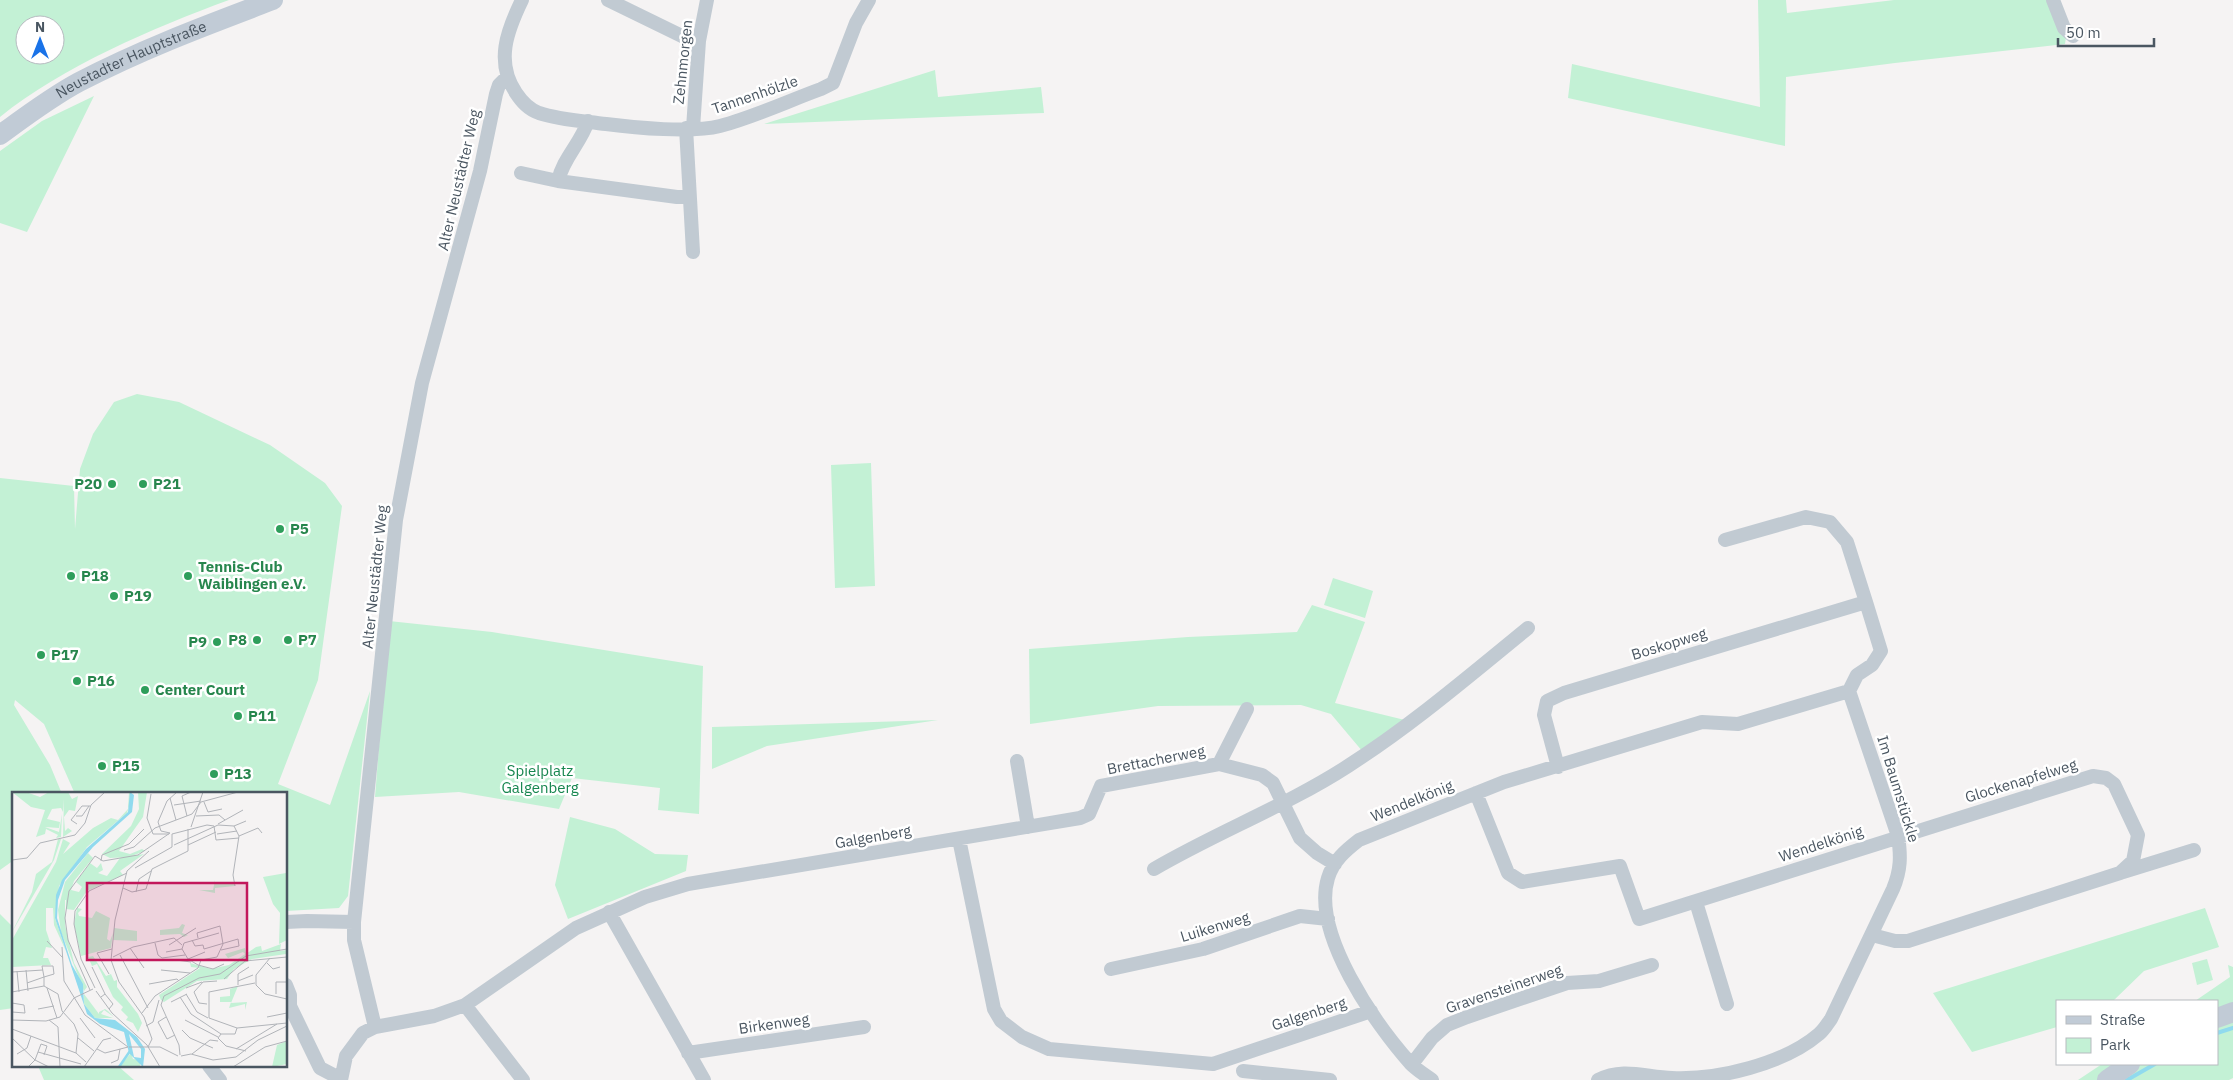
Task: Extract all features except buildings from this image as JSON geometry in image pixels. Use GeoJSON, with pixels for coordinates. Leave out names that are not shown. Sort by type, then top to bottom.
{"type":"FeatureCollection","features":[{"type":"Feature","properties":{"kind":"street","name":"Neustadter Hauptstraße"},"geometry":{"type":"LineString","coordinates":[[0,135],[36,109],[78,83],[128,58],[180,35],[273,0]]}},
{"type":"Feature","properties":{"kind":"street"},"geometry":{"type":"LineString","coordinates":[[507,77],[504,48],[507,32],[522,0]]}},
{"type":"Feature","properties":{"kind":"street"},"geometry":{"type":"LineString","coordinates":[[608,0],[688,39],[699,41]]}},
{"type":"Feature","properties":{"kind":"street","name":"Zehnmorgen"},"geometry":{"type":"LineString","coordinates":[[690,128],[699,41],[707,0]]}},
{"type":"Feature","properties":{"kind":"street","name":"Tannenhölzle"},"geometry":{"type":"LineString","coordinates":[[507,77],[522,101],[539,113],[631,128],[720,126],[833,83],[856,23],[869,0]]}},
{"type":"Feature","properties":{"kind":"street"},"geometry":{"type":"LineString","coordinates":[[2053,0],[2064,28],[2073,36]]}},
{"type":"Feature","properties":{"kind":"street","name":"Alter Neustädter Weg"},"geometry":{"type":"LineString","coordinates":[[375,1027],[354,940],[354,922],[396,520],[422,384],[480,171],[496,94],[499,85],[507,77]]}},
{"type":"Feature","properties":{"kind":"street"},"geometry":{"type":"LineString","coordinates":[[558,181],[561,167],[585,131],[588,121]]}},
{"type":"Feature","properties":{"kind":"street"},"geometry":{"type":"LineString","coordinates":[[690,128],[689,197],[693,252]]}},
{"type":"Feature","properties":{"kind":"street"},"geometry":{"type":"LineString","coordinates":[[521,173],[558,181],[689,197]]}},
{"type":"Feature","properties":{"kind":"street"},"geometry":{"type":"LineString","coordinates":[[1476,793],[1702,722],[1738,724],[1849,691],[1857,675],[1872,665],[1881,651],[1847,542],[1830,522],[1806,517],[1725,540]]}},
{"type":"Feature","properties":{"kind":"street","name":"Boskopweg"},"geometry":{"type":"LineString","coordinates":[[1558,767],[1544,715],[1547,701],[1564,693],[1866,602]]}},
{"type":"Feature","properties":{"kind":"street"},"geometry":{"type":"LineString","coordinates":[[1154,869],[1181,853],[1285,804],[1347,767],[1406,728],[1528,628]]}},
{"type":"Feature","properties":{"kind":"street","name":"Im Baumstückle"},"geometry":{"type":"LineString","coordinates":[[1598,1080],[1608,1074],[1623,1072],[1673,1078],[1716,1076],[1763,1063],[1792,1052],[1820,1033],[1831,1019],[1899,875],[1901,858],[1898,836],[1849,691]]}},
{"type":"Feature","properties":{"kind":"street","name":"Brettacherweg"},"geometry":{"type":"LineString","coordinates":[[1220,764],[1247,709]]}},
{"type":"Feature","properties":{"kind":"street"},"geometry":{"type":"LineString","coordinates":[[1017,761],[1028,827]]}},
{"type":"Feature","properties":{"kind":"street","name":"Brettacherweg"},"geometry":{"type":"LineString","coordinates":[[959,839],[1080,818],[1090,814],[1101,786],[1220,764],[1262,775],[1273,783],[1285,804],[1300,838],[1317,853],[1335,864]]}},
{"type":"Feature","properties":{"kind":"street","name":"Glockenapfelweg"},"geometry":{"type":"LineString","coordinates":[[1898,836],[2093,776],[2106,778],[2114,784],[2138,836],[2133,861],[2120,873]]}},
{"type":"Feature","properties":{"kind":"street","name":"Wendelkönig"},"geometry":{"type":"LineString","coordinates":[[1432,1080],[1412,1064],[1371,1011],[1344,966],[1328,919],[1326,893],[1328,878],[1335,864],[1345,851],[1359,840],[1476,793],[1508,873],[1522,882],[1620,866],[1639,919],[1898,836]]}},
{"type":"Feature","properties":{"kind":"street","name":"Galgenberg"},"geometry":{"type":"LineString","coordinates":[[375,1027],[434,1016],[465,1005],[568,933],[609,912],[645,897],[688,884],[959,839],[994,1009],[1002,1021],[1022,1037],[1049,1049],[1213,1064],[1371,1011]]}},
{"type":"Feature","properties":{"kind":"street"},"geometry":{"type":"LineString","coordinates":[[1872,935],[1895,942],[1908,941],[2194,850]]}},
{"type":"Feature","properties":{"kind":"street"},"geometry":{"type":"LineString","coordinates":[[1696,902],[1727,1004]]}},
{"type":"Feature","properties":{"kind":"street"},"geometry":{"type":"LineString","coordinates":[[609,912],[704,1080]]}},
{"type":"Feature","properties":{"kind":"street","name":"Luikenweg"},"geometry":{"type":"LineString","coordinates":[[1111,969],[1203,949],[1300,916],[1328,919]]}},
{"type":"Feature","properties":{"kind":"street"},"geometry":{"type":"LineString","coordinates":[[288,922],[307,920],[354,922]]}},
{"type":"Feature","properties":{"kind":"street","name":"Gravensteinerweg"},"geometry":{"type":"LineString","coordinates":[[1412,1064],[1432,1038],[1447,1026],[1467,1017],[1567,983],[1599,981],[1652,965]]}},
{"type":"Feature","properties":{"kind":"street"},"geometry":{"type":"LineString","coordinates":[[288,990],[290,1006],[320,1068],[341,1080],[346,1056],[352,1046],[363,1033],[375,1027]]}},
{"type":"Feature","properties":{"kind":"street"},"geometry":{"type":"LineString","coordinates":[[465,1005],[523,1080]]}},
{"type":"Feature","properties":{"kind":"street"},"geometry":{"type":"LineString","coordinates":[[2218,1018],[2233,1012]]}},
{"type":"Feature","properties":{"kind":"street","name":"Birkenweg"},"geometry":{"type":"LineString","coordinates":[[688,1053],[864,1027]]}},
{"type":"Feature","properties":{"kind":"street"},"geometry":{"type":"LineString","coordinates":[[1256,1048],[1262,1066],[1270,1073]]}},
{"type":"Feature","properties":{"kind":"street"},"geometry":{"type":"LineString","coordinates":[[2107,1080],[2129,1065]]}},
{"type":"Feature","properties":{"kind":"street"},"geometry":{"type":"LineString","coordinates":[[211,1068],[220,1080]]}},
{"type":"Feature","properties":{"kind":"street"},"geometry":{"type":"LineString","coordinates":[[1243,1071],[1330,1080]]}},
{"type":"Feature","properties":{"kind":"green space"},"geometry":{"type":"Polygon","coordinates":[[[0,0],[229,0],[170,23],[110,50],[80,65],[25,98],[0,117],[0,0]]]}},
{"type":"Feature","properties":{"kind":"green space"},"geometry":{"type":"Polygon","coordinates":[[[1758,0],[1786,0],[1787,13],[1894,0],[2049,0],[2066,37],[2065,44],[1786,77],[1785,146],[1568,98],[1572,64],[1760,107],[1758,0]]]}},
{"type":"Feature","properties":{"kind":"green space"},"geometry":{"type":"Polygon","coordinates":[[[935,70],[938,97],[1041,87],[1044,113],[764,124],[935,70]]]}},
{"type":"Feature","properties":{"kind":"green space"},"geometry":{"type":"Polygon","coordinates":[[[94,96],[27,232],[0,223],[0,151],[42,121],[94,96]]]}},
{"type":"Feature","properties":{"kind":"green space","name":"Tennis-Club Waiblingen e.V."},"geometry":{"type":"Polygon","coordinates":[[[137,394],[179,402],[270,445],[325,483],[342,506],[318,680],[278,784],[330,805],[370,691],[348,896],[339,908],[288,911],[288,792],[74,792],[44,724],[15,700],[14,705],[50,765],[61,792],[12,792],[12,861],[0,870],[0,478],[74,486],[75,529],[80,469],[93,434],[114,402],[137,394]]]}},
{"type":"Feature","properties":{"kind":"green space"},"geometry":{"type":"Polygon","coordinates":[[[871,463],[875,586],[835,588],[831,465],[871,463]]]}},
{"type":"Feature","properties":{"kind":"green space"},"geometry":{"type":"Polygon","coordinates":[[[1333,578],[1373,591],[1365,618],[1324,605],[1333,578]]]}},
{"type":"Feature","properties":{"kind":"green space"},"geometry":{"type":"Polygon","coordinates":[[[1312,605],[1365,622],[1335,703],[1409,721],[1363,752],[1331,714],[1301,705],[1158,706],[1030,724],[1029,649],[1188,637],[1297,632],[1312,605]]]}},
{"type":"Feature","properties":{"kind":"green space","name":"Spielplatz Galgenberg"},"geometry":{"type":"Polygon","coordinates":[[[389,621],[492,632],[703,666],[699,814],[658,810],[660,788],[572,778],[559,809],[459,792],[375,797],[389,621]]]}},
{"type":"Feature","properties":{"kind":"green space"},"geometry":{"type":"Polygon","coordinates":[[[938,720],[767,746],[712,769],[712,727],[938,720]]]}},
{"type":"Feature","properties":{"kind":"green space"},"geometry":{"type":"Polygon","coordinates":[[[570,817],[615,829],[655,854],[688,855],[686,871],[568,919],[555,885],[570,817]]]}},
{"type":"Feature","properties":{"kind":"green space"},"geometry":{"type":"Polygon","coordinates":[[[2205,908],[2219,947],[2144,971],[2114,1000],[2056,1000],[2056,1027],[1972,1052],[1933,993],[2205,908]]]}},
{"type":"Feature","properties":{"kind":"green space"},"geometry":{"type":"Polygon","coordinates":[[[0,914],[12,926],[12,1008],[0,1010],[0,914]]]}},
{"type":"Feature","properties":{"kind":"green space"},"geometry":{"type":"Polygon","coordinates":[[[2207,959],[2213,980],[2197,985],[2192,963],[2207,959]]]}},
{"type":"Feature","properties":{"kind":"green space"},"geometry":{"type":"Polygon","coordinates":[[[2228,965],[2233,967],[2233,1078],[2229,1080],[2078,1080],[2100,1065],[2218,1065],[2218,1000],[2196,1000],[2230,977],[2228,965]]]}},
{"type":"Feature","properties":{"kind":"green space"},"geometry":{"type":"Polygon","coordinates":[[[39,1068],[120,1068],[134,1080],[44,1080],[39,1068]]]}},
{"type":"Feature","properties":{"kind":"waterway"},"geometry":{"type":"LineString","coordinates":[[2218,1033],[2233,1028]]}},
{"type":"Feature","properties":{"kind":"waterway"},"geometry":{"type":"LineString","coordinates":[[2127,1080],[2153,1065]]}},
{"type":"Feature","properties":{"kind":"place","name":"P20"},"geometry":{"type":"Point","coordinates":[112,484]}},
{"type":"Feature","properties":{"kind":"place","name":"P21"},"geometry":{"type":"Point","coordinates":[143,484]}},
{"type":"Feature","properties":{"kind":"place","name":"P5"},"geometry":{"type":"Point","coordinates":[280,529]}},
{"type":"Feature","properties":{"kind":"place","name":"P18"},"geometry":{"type":"Point","coordinates":[71,576]}},
{"type":"Feature","properties":{"kind":"place","name":"Tennis-Club Waiblingen e.V."},"geometry":{"type":"Point","coordinates":[188,576]}},
{"type":"Feature","properties":{"kind":"place","name":"P19"},"geometry":{"type":"Point","coordinates":[114,596]}},
{"type":"Feature","properties":{"kind":"place","name":"P8"},"geometry":{"type":"Point","coordinates":[257,640]}},
{"type":"Feature","properties":{"kind":"place","name":"P7"},"geometry":{"type":"Point","coordinates":[288,640]}},
{"type":"Feature","properties":{"kind":"place","name":"P9"},"geometry":{"type":"Point","coordinates":[217,642]}},
{"type":"Feature","properties":{"kind":"place","name":"P17"},"geometry":{"type":"Point","coordinates":[41,655]}},
{"type":"Feature","properties":{"kind":"place","name":"P16"},"geometry":{"type":"Point","coordinates":[77,681]}},
{"type":"Feature","properties":{"kind":"place","name":"Center Court"},"geometry":{"type":"Point","coordinates":[145,690]}},
{"type":"Feature","properties":{"kind":"place","name":"P11"},"geometry":{"type":"Point","coordinates":[238,716]}},
{"type":"Feature","properties":{"kind":"place","name":"P15"},"geometry":{"type":"Point","coordinates":[102,766]}},
{"type":"Feature","properties":{"kind":"place","name":"P13"},"geometry":{"type":"Point","coordinates":[214,774]}}]}
